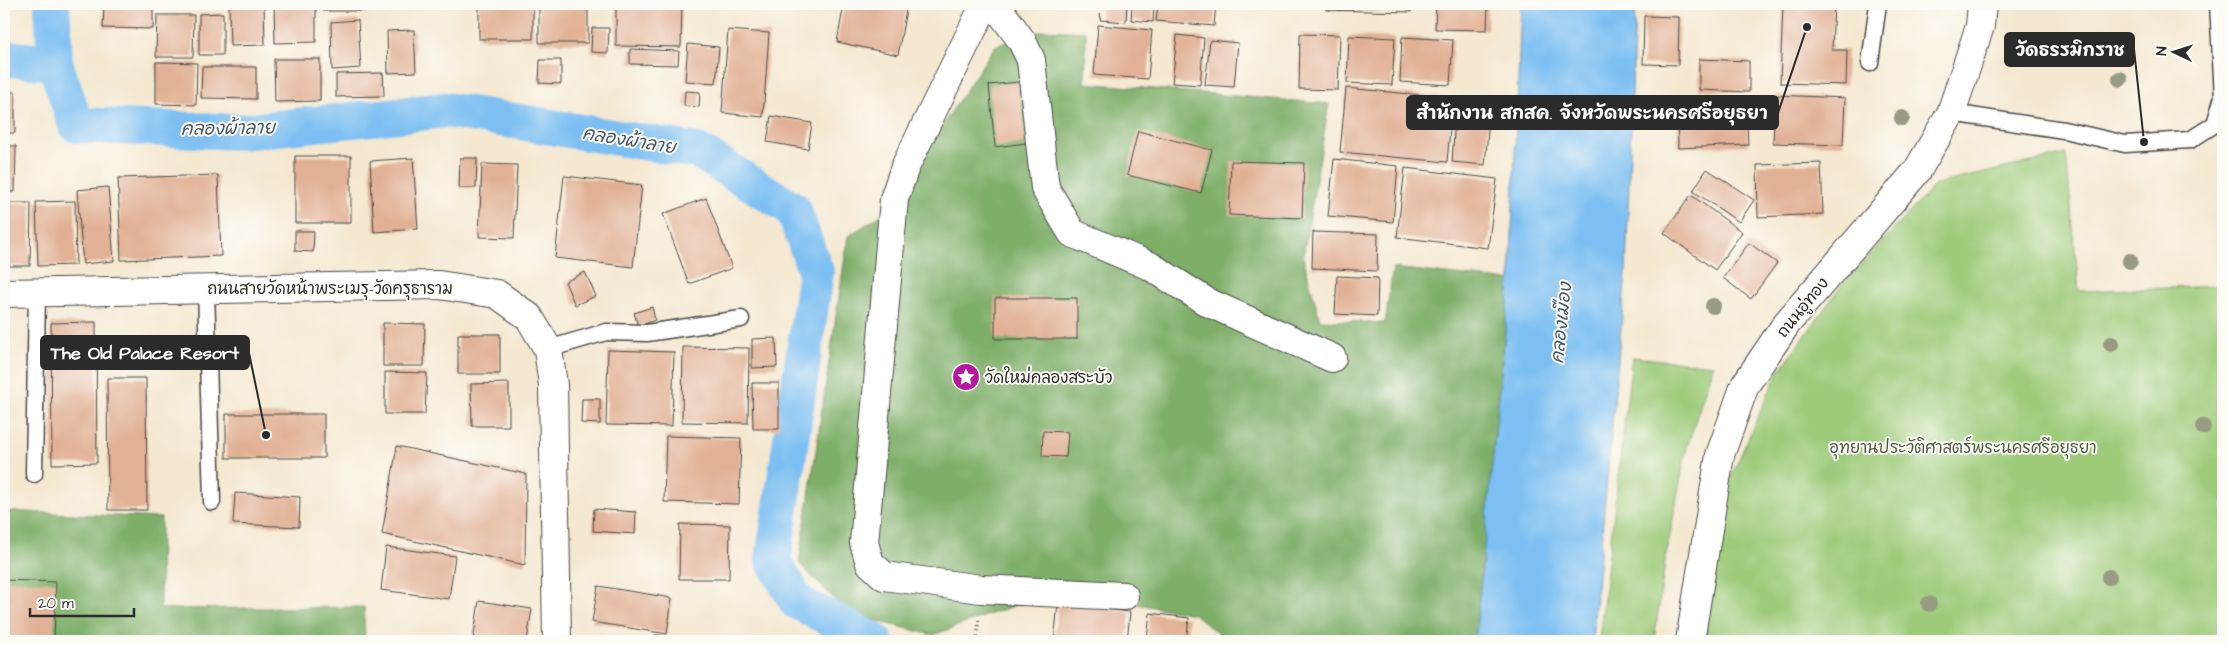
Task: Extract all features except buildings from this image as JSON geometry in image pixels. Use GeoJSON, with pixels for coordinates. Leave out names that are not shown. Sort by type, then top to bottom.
{"type":"FeatureCollection","features":[{"type":"Feature","properties":{"kind":"street"},"geometry":{"type":"LineString","coordinates":[[985,4],[906,167],[894,199],[864,543],[870,563],[884,576],[981,588],[1124,596]]}},
{"type":"Feature","properties":{"kind":"street"},"geometry":{"type":"LineString","coordinates":[[994,4],[1022,41],[1031,60],[1045,188],[1072,233],[1150,266],[1207,302],[1332,358]]}},
{"type":"Feature","properties":{"kind":"street","name":"ถนนอู่ทอง"},"geometry":{"type":"LineString","coordinates":[[1690,641],[1720,455],[1745,386],[1787,323],[1917,171],[1951,113],[1980,26],[1982,4]]}},
{"type":"Feature","properties":{"kind":"street","name":"ถนนสายวัดหน้าพระเมรุ-วัดครุธาราม"},"geometry":{"type":"LineString","coordinates":[[4,293],[439,285],[497,294],[529,317],[548,349],[553,385],[557,641]]}},
{"type":"Feature","properties":{"kind":"lane"},"geometry":{"type":"LineString","coordinates":[[1870,63],[1878,4]]}},
{"type":"Feature","properties":{"kind":"lane"},"geometry":{"type":"LineString","coordinates":[[1951,113],[2064,130],[2124,144],[2190,140],[2215,124],[2223,97],[2218,4]]}},
{"type":"Feature","properties":{"kind":"lane"},"geometry":{"type":"LineString","coordinates":[[206,288],[212,502]]}},
{"type":"Feature","properties":{"kind":"lane"},"geometry":{"type":"LineString","coordinates":[[34,474],[36,292]]}},
{"type":"Feature","properties":{"kind":"lane"},"geometry":{"type":"LineString","coordinates":[[548,349],[606,332],[648,334],[741,319]]}},
{"type":"Feature","properties":{"kind":"green space"},"geometry":{"type":"Polygon","coordinates":[[[1044,30],[1086,32],[1085,83],[1329,104],[1303,257],[1320,320],[1385,323],[1393,268],[1510,281],[1475,641],[1227,641],[1194,614],[1120,601],[1027,601],[933,635],[849,614],[799,563],[848,236],[884,213],[995,46],[1044,30]]]}},
{"type":"Feature","properties":{"kind":"green space","name":"อุทยานประวัติศาสตร์พระนครศรีอยุธยา"},"geometry":{"type":"Polygon","coordinates":[[[2066,154],[2079,291],[2223,286],[2223,641],[1705,641],[1730,479],[1777,374],[1844,282],[1936,184],[2066,154]]]}},
{"type":"Feature","properties":{"kind":"green space"},"geometry":{"type":"Polygon","coordinates":[[[1632,357],[1713,365],[1686,451],[1666,555],[1654,641],[1599,641],[1632,357]]]}},
{"type":"Feature","properties":{"kind":"green space"},"geometry":{"type":"Polygon","coordinates":[[[4,511],[161,518],[160,609],[364,607],[365,641],[4,641],[4,511]]]}},
{"type":"Feature","properties":{"kind":"water","name":"คลองเมือง"},"geometry":{"type":"Polygon","coordinates":[[[1521,4],[1635,4],[1626,273],[1592,641],[1475,641],[1510,281],[1521,4]]]}},
{"type":"Feature","properties":{"kind":"waterway"},"geometry":{"type":"LineString","coordinates":[[52,4],[55,63]]}},
{"type":"Feature","properties":{"kind":"waterway","name":"คลองผ้าลาย"},"geometry":{"type":"LineString","coordinates":[[4,58],[55,63],[76,125],[240,132],[446,110],[698,151],[793,209],[816,272],[773,560],[797,602],[875,641]]}},
{"type":"Feature","properties":{"kind":"place","name":"สำนักงาน สกสค. จังหวัดพระนครศรีอยุธยา"},"geometry":{"type":"Point","coordinates":[1807,27]}},
{"type":"Feature","properties":{"kind":"place","name":"วัดธรรมิกราช"},"geometry":{"type":"Point","coordinates":[2144,142]}},
{"type":"Feature","properties":{"kind":"place","name":"วัดใหม่คลองสระบัว"},"geometry":{"type":"Point","coordinates":[966,377]}},
{"type":"Feature","properties":{"kind":"place","name":"The Old Palace Resort"},"geometry":{"type":"Point","coordinates":[266,435]}}]}
